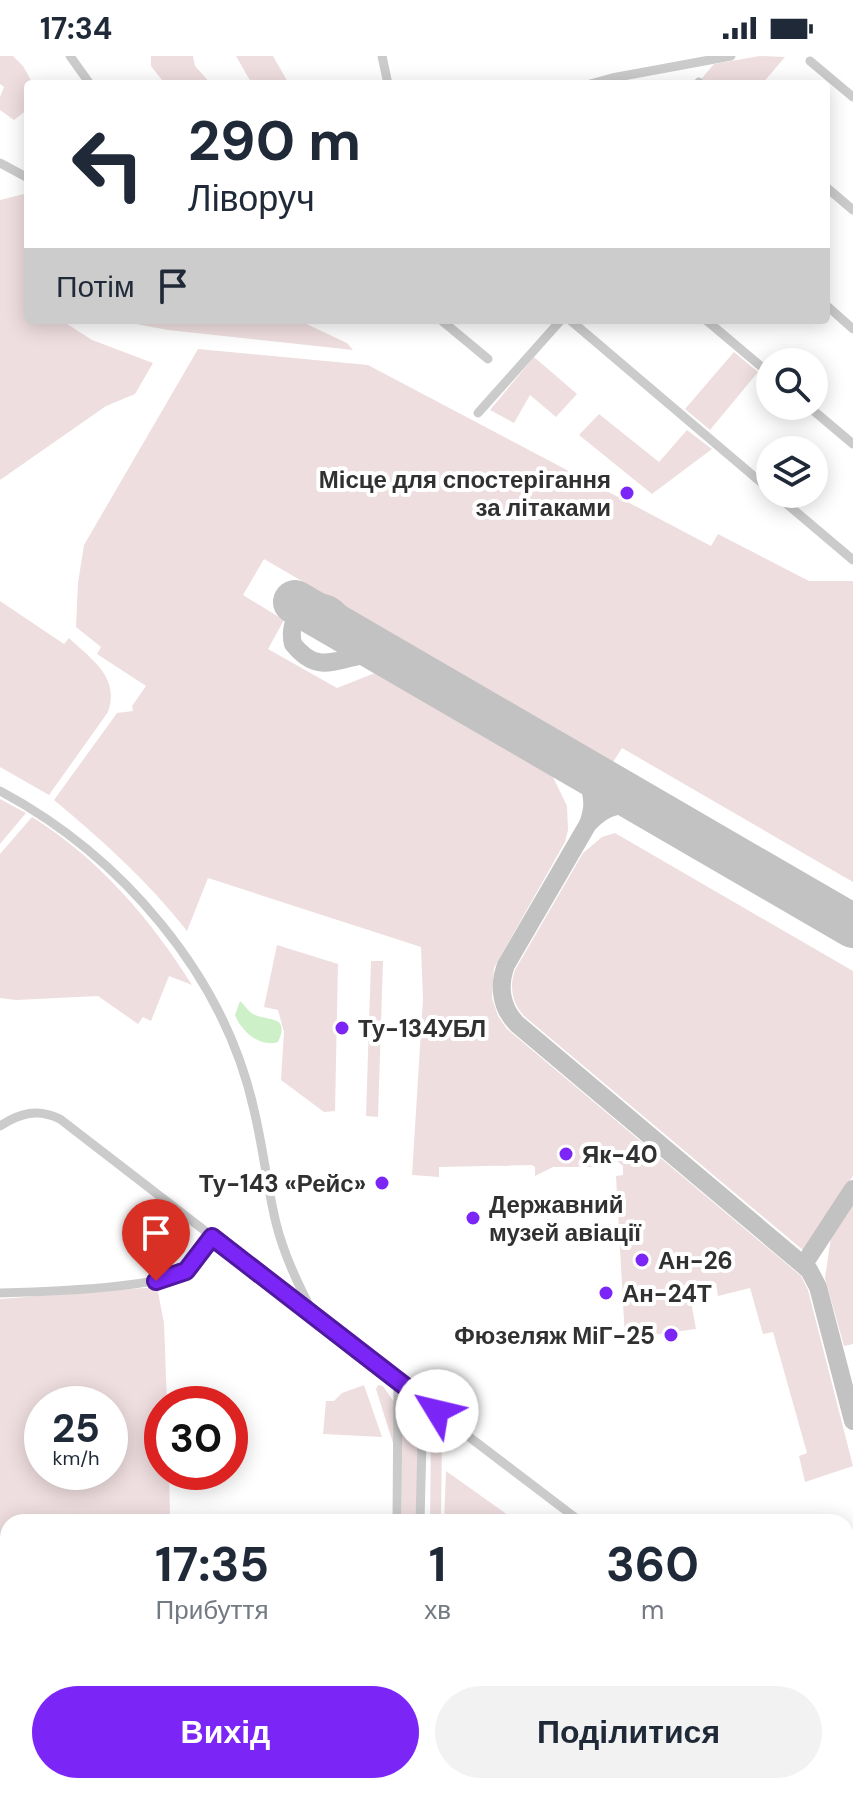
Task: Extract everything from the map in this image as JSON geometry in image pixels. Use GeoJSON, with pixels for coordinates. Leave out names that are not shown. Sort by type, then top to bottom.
{"type":"FeatureCollection","features":[{"type":"Feature","properties":{"kind":"street"},"geometry":{"type":"LineString","coordinates":[[70,56],[87,80]]}},
{"type":"Feature","properties":{"kind":"street"},"geometry":{"type":"LineString","coordinates":[[382,56],[387,80]]}},
{"type":"Feature","properties":{"kind":"street"},"geometry":{"type":"LineString","coordinates":[[610,80],[731,56]]}},
{"type":"Feature","properties":{"kind":"street"},"geometry":{"type":"LineString","coordinates":[[810,61],[853,97]]}},
{"type":"Feature","properties":{"kind":"street"},"geometry":{"type":"LineString","coordinates":[[0,163],[24,176]]}},
{"type":"Feature","properties":{"kind":"street"},"geometry":{"type":"LineString","coordinates":[[830,190],[853,210]]}},
{"type":"Feature","properties":{"kind":"street"},"geometry":{"type":"LineString","coordinates":[[830,309],[853,329]]}},
{"type":"Feature","properties":{"kind":"street"},"geometry":{"type":"LineString","coordinates":[[446,324],[488,359]]}},
{"type":"Feature","properties":{"kind":"street"},"geometry":{"type":"LineString","coordinates":[[478,413],[557,324]]}},
{"type":"Feature","properties":{"kind":"street"},"geometry":{"type":"LineString","coordinates":[[575,324],[756,478]]}},
{"type":"Feature","properties":{"kind":"street"},"geometry":{"type":"LineString","coordinates":[[711,324],[756,362]]}},
{"type":"Feature","properties":{"kind":"street"},"geometry":{"type":"LineString","coordinates":[[825,420],[853,444]]}},
{"type":"Feature","properties":{"kind":"street"},"geometry":{"type":"LineString","coordinates":[[791,508],[851,560]]}},
{"type":"Feature","properties":{"kind":"street"},"geometry":{"type":"LineString","coordinates":[[0,791],[58,825],[116,875],[166,931],[209,996],[241,1065],[254,1108],[266,1177],[284,1251],[315,1316]]}},
{"type":"Feature","properties":{"kind":"street"},"geometry":{"type":"LineString","coordinates":[[0,1126],[29,1112],[42,1112],[60,1119],[571,1514]]}},
{"type":"Feature","properties":{"kind":"street"},"geometry":{"type":"LineString","coordinates":[[0,1293],[48,1292],[156,1281],[186,1271],[212,1237]]}},
{"type":"Feature","properties":{"kind":"street"},"geometry":{"type":"LineString","coordinates":[[397,1514],[398,1383]]}},
{"type":"Feature","properties":{"kind":"street"},"geometry":{"type":"LineString","coordinates":[[420,1514],[423,1401]]}},
{"type":"Feature","properties":{"kind":"shaded area"},"geometry":{"type":"Polygon","coordinates":[[[0,56],[13,56],[31,80],[24,80],[24,112],[14,120],[0,110],[4,87],[0,84],[0,56]]]}},
{"type":"Feature","properties":{"kind":"shaded area"},"geometry":{"type":"Polygon","coordinates":[[[151,56],[193,56],[195,66],[207,80],[162,80],[151,66],[151,56]]]}},
{"type":"Feature","properties":{"kind":"shaded area"},"geometry":{"type":"Polygon","coordinates":[[[236,56],[273,56],[287,80],[250,80],[236,56]]]}},
{"type":"Feature","properties":{"kind":"shaded area"},"geometry":{"type":"Polygon","coordinates":[[[760,56],[785,57],[765,80],[704,80],[702,78],[714,64],[760,56]]]}},
{"type":"Feature","properties":{"kind":"shaded area"},"geometry":{"type":"Polygon","coordinates":[[[24,194],[24,324],[67,324],[92,340],[153,363],[135,394],[106,406],[0,480],[0,200],[24,194]]]}},
{"type":"Feature","properties":{"kind":"shaded area"},"geometry":{"type":"Polygon","coordinates":[[[137,324],[307,324],[347,343],[353,350],[137,324]]]}},
{"type":"Feature","properties":{"kind":"shaded area"},"geometry":{"type":"Polygon","coordinates":[[[198,349],[368,365],[711,546],[718,534],[809,581],[853,581],[853,882],[622,748],[613,762],[264,559],[243,595],[284,620],[268,649],[337,688],[375,673],[552,775],[567,806],[568,830],[565,842],[494,968],[492,998],[498,1016],[507,1029],[801,1276],[808,1290],[853,1466],[805,1482],[799,1456],[807,1453],[773,1332],[763,1334],[750,1288],[718,1296],[716,1283],[688,1285],[696,1329],[625,1339],[616,1176],[623,1175],[623,1166],[611,1156],[596,1157],[591,1167],[553,1167],[535,1176],[532,1165],[439,1167],[439,1177],[412,1175],[423,999],[421,947],[208,878],[187,931],[124,862],[54,800],[117,713],[133,711],[132,706],[146,686],[97,654],[101,647],[76,627],[78,583],[84,545],[198,349]]]}},
{"type":"Feature","properties":{"kind":"shaded area"},"geometry":{"type":"Polygon","coordinates":[[[734,352],[756,370],[756,374],[710,430],[685,409],[734,352]]]}},
{"type":"Feature","properties":{"kind":"shaded area"},"geometry":{"type":"Polygon","coordinates":[[[534,357],[577,394],[556,417],[530,395],[514,423],[490,410],[534,357]]]}},
{"type":"Feature","properties":{"kind":"shaded area"},"geometry":{"type":"Polygon","coordinates":[[[599,414],[659,462],[687,430],[712,449],[652,494],[579,435],[599,414]]]}},
{"type":"Feature","properties":{"kind":"shaded area"},"geometry":{"type":"Polygon","coordinates":[[[0,601],[64,644],[69,638],[102,670],[110,689],[108,712],[49,795],[0,767],[0,601]]]}},
{"type":"Feature","properties":{"kind":"shaded area"},"geometry":{"type":"Polygon","coordinates":[[[0,799],[26,813],[0,844],[0,799]]]}},
{"type":"Feature","properties":{"kind":"shaded area"},"geometry":{"type":"Polygon","coordinates":[[[32,817],[101,871],[141,913],[192,985],[169,976],[151,1021],[143,1017],[138,1024],[98,996],[0,998],[0,854],[32,817]]]}},
{"type":"Feature","properties":{"kind":"shaded area"},"geometry":{"type":"Polygon","coordinates":[[[615,833],[853,971],[853,1176],[804,1251],[524,1016],[514,1000],[515,970],[583,853],[602,837],[615,833]]]}},
{"type":"Feature","properties":{"kind":"shaded area"},"geometry":{"type":"Polygon","coordinates":[[[277,945],[338,964],[335,1111],[324,1112],[281,1080],[284,1032],[278,1010],[264,1007],[277,945]]]}},
{"type":"Feature","properties":{"kind":"shaded area"},"geometry":{"type":"Polygon","coordinates":[[[371,961],[383,961],[378,1117],[366,1116],[371,961]]]}},
{"type":"Feature","properties":{"kind":"shaded area"},"geometry":{"type":"Polygon","coordinates":[[[240,1001],[253,1014],[280,1024],[282,1028],[278,1042],[265,1043],[246,1032],[235,1015],[240,1001]]]}},
{"type":"Feature","properties":{"kind":"shaded area"},"geometry":{"type":"Polygon","coordinates":[[[853,1203],[853,1344],[844,1346],[825,1278],[831,1237],[853,1203]]]}},
{"type":"Feature","properties":{"kind":"shaded area"},"geometry":{"type":"Polygon","coordinates":[[[157,1287],[164,1323],[166,1386],[144,1386],[144,1490],[169,1490],[170,1514],[0,1514],[0,1299],[157,1287]]]}},
{"type":"Feature","properties":{"kind":"shaded area"},"geometry":{"type":"Polygon","coordinates":[[[364,1385],[382,1437],[323,1434],[326,1401],[334,1401],[342,1393],[364,1385]]]}},
{"type":"Feature","properties":{"kind":"shaded area"},"geometry":{"type":"Polygon","coordinates":[[[378,1385],[383,1386],[396,1405],[394,1446],[376,1389],[378,1385]]]}},
{"type":"Feature","properties":{"kind":"shaded area"},"geometry":{"type":"Polygon","coordinates":[[[408,1404],[419,1407],[417,1514],[402,1514],[402,1412],[408,1404]]]}},
{"type":"Feature","properties":{"kind":"shaded area"},"geometry":{"type":"Polygon","coordinates":[[[439,1423],[451,1431],[442,1433],[441,1514],[430,1514],[433,1425],[439,1423]]]}},
{"type":"Feature","properties":{"kind":"shaded area"},"geometry":{"type":"Polygon","coordinates":[[[446,1471],[507,1514],[444,1514],[446,1471]]]}},
{"type":"Feature","properties":{"kind":"taxiway"},"geometry":{"type":"LineString","coordinates":[[361,640],[336,609],[322,603],[306,606],[293,626],[293,644],[318,662],[368,655],[396,660]]}},
{"type":"Feature","properties":{"kind":"taxiway"},"geometry":{"type":"LineString","coordinates":[[560,756],[577,769],[588,784],[591,813],[588,824],[506,965],[502,989],[507,1011],[517,1024],[809,1270],[818,1287],[853,1421]]}},
{"type":"Feature","properties":{"kind":"taxiway"},"geometry":{"type":"LineString","coordinates":[[588,824],[602,812],[617,806],[634,805],[652,809]]}},
{"type":"Feature","properties":{"kind":"taxiway"},"geometry":{"type":"LineString","coordinates":[[804,1264],[853,1189]]}},
{"type":"Feature","properties":{"kind":"runway"},"geometry":{"type":"LineString","coordinates":[[295,602],[853,926]]}},
{"type":"Feature","properties":{"kind":"place","name":"Місце для спостерігання за літаками"},"geometry":{"type":"Point","coordinates":[627,493]}},
{"type":"Feature","properties":{"kind":"place","name":"Ту-134УБЛ"},"geometry":{"type":"Point","coordinates":[342,1028]}},
{"type":"Feature","properties":{"kind":"place","name":"Як-40"},"geometry":{"type":"Point","coordinates":[566,1154]}},
{"type":"Feature","properties":{"kind":"place","name":"Ту-143 «Рейс»"},"geometry":{"type":"Point","coordinates":[382,1183]}},
{"type":"Feature","properties":{"kind":"place","name":"Державний музей авіації"},"geometry":{"type":"Point","coordinates":[473,1218]}},
{"type":"Feature","properties":{"kind":"place","name":"Ан-26"},"geometry":{"type":"Point","coordinates":[642,1260]}},
{"type":"Feature","properties":{"kind":"place","name":"Ан-24Т"},"geometry":{"type":"Point","coordinates":[606,1293]}},
{"type":"Feature","properties":{"kind":"place","name":"Фюзеляж МіГ-25"},"geometry":{"type":"Point","coordinates":[671,1335]}},
{"type":"Feature","properties":{"kind":"route"},"geometry":{"type":"LineString","coordinates":[[156,1281],[186,1271],[212,1237],[437,1411]]}}]}
